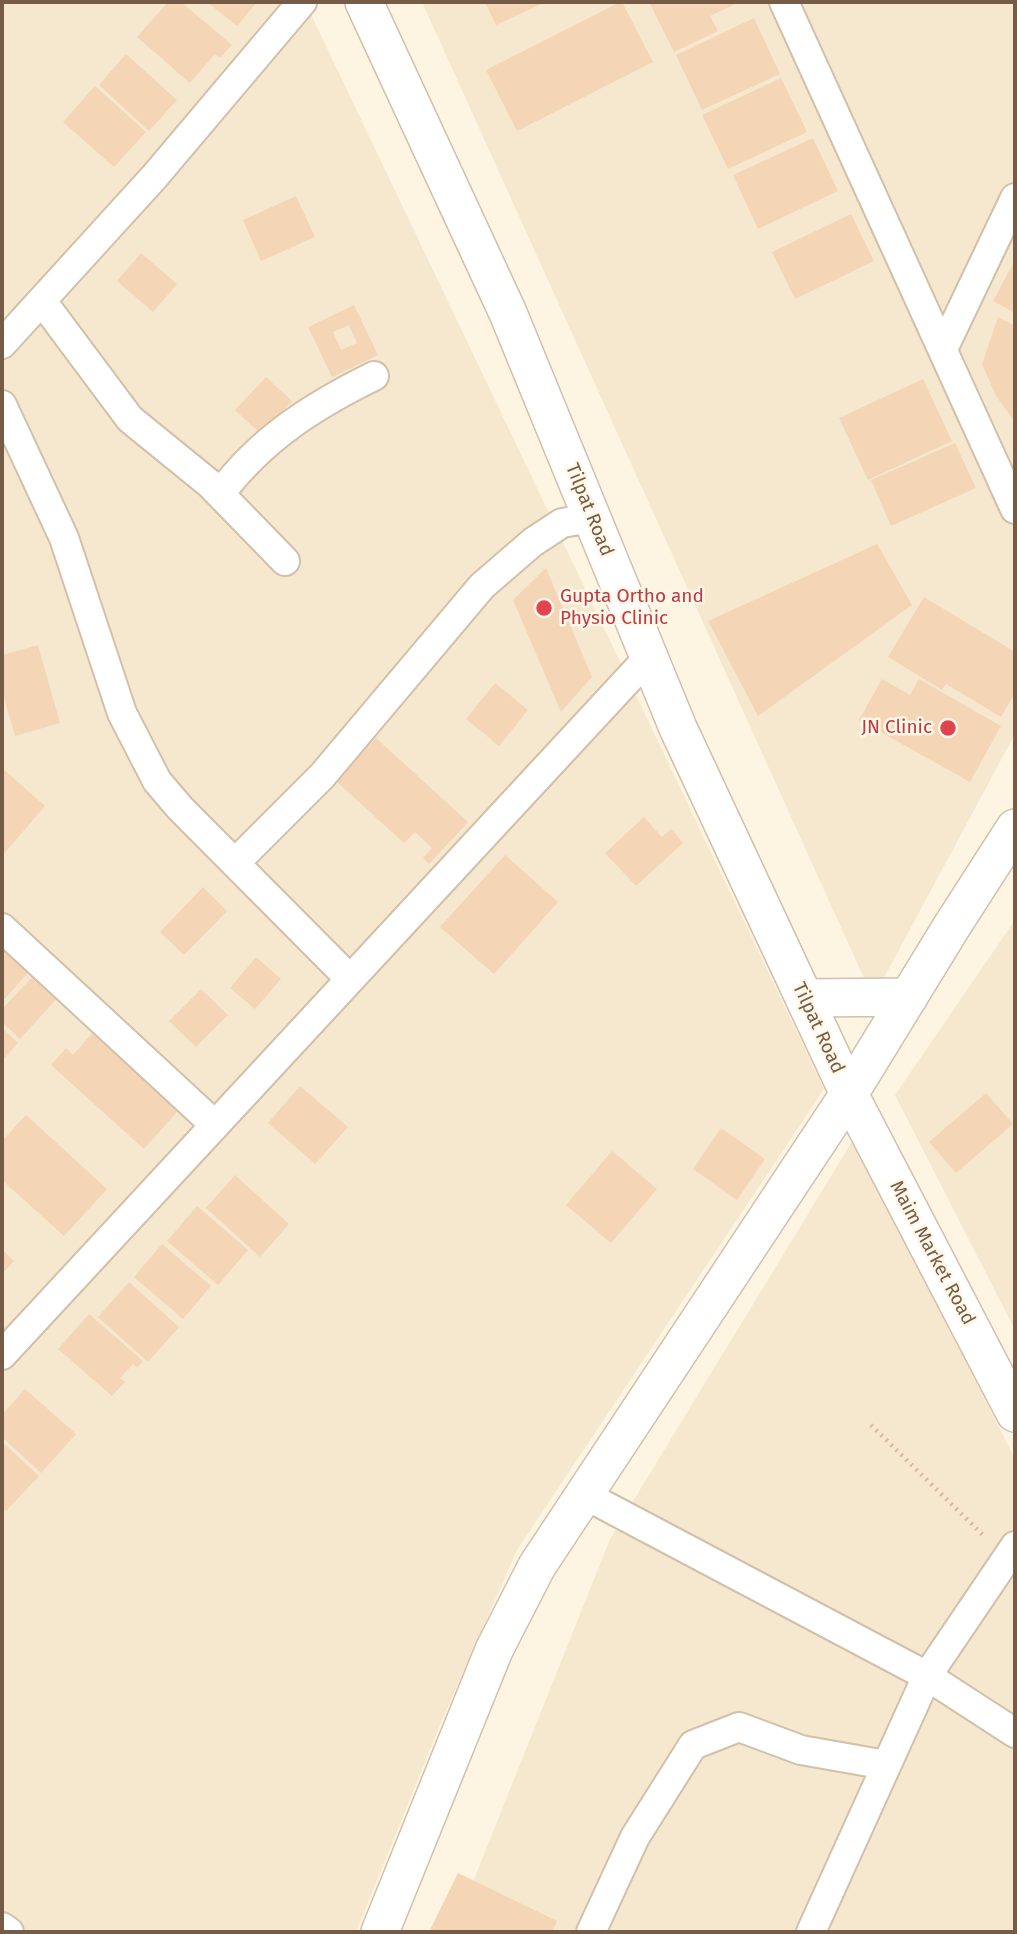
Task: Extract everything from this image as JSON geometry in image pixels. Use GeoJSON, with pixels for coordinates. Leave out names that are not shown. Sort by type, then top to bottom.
{"type":"FeatureCollection","features":[{"type":"Feature","properties":{"kind":"street"},"geometry":{"type":"LineString","coordinates":[[2,344],[155,176],[302,2]]}},
{"type":"Feature","properties":{"kind":"street","name":"Tilpat Road"},"geometry":{"type":"LineString","coordinates":[[364,2],[508,313],[678,728],[849,1094]]}},
{"type":"Feature","properties":{"kind":"street"},"geometry":{"type":"LineString","coordinates":[[784,2],[1015,509]]}},
{"type":"Feature","properties":{"kind":"street"},"geometry":{"type":"LineString","coordinates":[[943,349],[1015,198]]}},
{"type":"Feature","properties":{"kind":"street"},"geometry":{"type":"LineString","coordinates":[[42,301],[130,419],[210,484],[285,561]]}},
{"type":"Feature","properties":{"kind":"street"},"geometry":{"type":"LineString","coordinates":[[220,494],[239,469],[287,427],[328,398],[374,376]]}},
{"type":"Feature","properties":{"kind":"street"},"geometry":{"type":"LineString","coordinates":[[2,405],[64,538],[122,713],[157,780],[180,808],[350,979]]}},
{"type":"Feature","properties":{"kind":"street"},"geometry":{"type":"LineString","coordinates":[[235,863],[321,776],[482,586],[533,542],[562,523],[592,518]]}},
{"type":"Feature","properties":{"kind":"street"},"geometry":{"type":"LineString","coordinates":[[2,1355],[649,657]]}},
{"type":"Feature","properties":{"kind":"street"},"geometry":{"type":"LineString","coordinates":[[380,1932],[494,1650],[537,1566],[849,1094],[1015,828]]}},
{"type":"Feature","properties":{"kind":"street"},"geometry":{"type":"LineString","coordinates":[[2,928],[215,1125]]}},
{"type":"Feature","properties":{"kind":"street"},"geometry":{"type":"LineString","coordinates":[[804,998],[909,997]]}},
{"type":"Feature","properties":{"kind":"street","name":"Maim Market Road"},"geometry":{"type":"LineString","coordinates":[[849,1094],[1015,1413]]}},
{"type":"Feature","properties":{"kind":"street"},"geometry":{"type":"LineString","coordinates":[[583,1494],[927,1676],[1015,1732]]}},
{"type":"Feature","properties":{"kind":"street"},"geometry":{"type":"LineString","coordinates":[[811,1932],[927,1676],[1011,1551]]}},
{"type":"Feature","properties":{"kind":"street"},"geometry":{"type":"LineString","coordinates":[[591,1932],[635,1837],[693,1745],[739,1727],[802,1750],[886,1765]]}},
{"type":"Feature","properties":{"kind":"street"},"geometry":{"type":"LineString","coordinates":[[2,1927],[9,1932]]}},
{"type":"Feature","properties":{"kind":"path"},"geometry":{"type":"LineString","coordinates":[[871,1425],[1011,1551]]}},
{"type":"Feature","properties":{"kind":"shaded area"},"geometry":{"type":"Polygon","coordinates":[[[2,2],[305,2],[824,1089],[517,1550],[440,1725],[356,1932],[2,1932],[2,2]]]}},
{"type":"Feature","properties":{"kind":"shaded area"},"geometry":{"type":"Polygon","coordinates":[[[422,2],[1015,2],[1015,734],[873,998],[422,2]]]}},
{"type":"Feature","properties":{"kind":"shaded area"},"geometry":{"type":"Polygon","coordinates":[[[1015,920],[1015,1330],[895,1095],[1015,920]]]}},
{"type":"Feature","properties":{"kind":"shaded area"},"geometry":{"type":"Polygon","coordinates":[[[853,1140],[1015,1459],[1015,1932],[453,1932],[610,1539],[853,1140]]]}},
{"type":"Feature","properties":{"kind":"building"},"geometry":{"type":"Polygon","coordinates":[[[168,2],[181,2],[232,45],[220,58],[215,54],[190,83],[137,37],[168,2]]]}},
{"type":"Feature","properties":{"kind":"building"},"geometry":{"type":"Polygon","coordinates":[[[207,2],[257,2],[237,26],[207,2]]]}},
{"type":"Feature","properties":{"kind":"building"},"geometry":{"type":"Polygon","coordinates":[[[485,2],[546,2],[496,25],[485,2]]]}},
{"type":"Feature","properties":{"kind":"building"},"geometry":{"type":"Polygon","coordinates":[[[620,2],[653,62],[517,131],[486,70],[620,2]]]}},
{"type":"Feature","properties":{"kind":"building"},"geometry":{"type":"Polygon","coordinates":[[[649,2],[740,2],[710,16],[718,31],[674,52],[649,2]]]}},
{"type":"Feature","properties":{"kind":"building"},"geometry":{"type":"Polygon","coordinates":[[[754,18],[780,74],[702,110],[676,55],[754,18]]]}},
{"type":"Feature","properties":{"kind":"building"},"geometry":{"type":"Polygon","coordinates":[[[126,54],[177,100],[149,131],[99,85],[126,54]]]}},
{"type":"Feature","properties":{"kind":"building"},"geometry":{"type":"Polygon","coordinates":[[[781,78],[807,132],[728,169],[702,115],[781,78]]]}},
{"type":"Feature","properties":{"kind":"building"},"geometry":{"type":"Polygon","coordinates":[[[95,86],[146,132],[114,167],[63,122],[95,86]]]}},
{"type":"Feature","properties":{"kind":"building"},"geometry":{"type":"Polygon","coordinates":[[[813,138],[838,191],[758,229],[733,175],[813,138]]]}},
{"type":"Feature","properties":{"kind":"building"},"geometry":{"type":"Polygon","coordinates":[[[296,196],[315,237],[261,261],[243,220],[296,196]]]}},
{"type":"Feature","properties":{"kind":"building"},"geometry":{"type":"Polygon","coordinates":[[[851,214],[874,261],[795,299],[772,252],[851,214]]]}},
{"type":"Feature","properties":{"kind":"building"},"geometry":{"type":"Polygon","coordinates":[[[141,253],[177,284],[153,312],[117,281],[141,253]]]}},
{"type":"Feature","properties":{"kind":"building"},"geometry":{"type":"Polygon","coordinates":[[[1015,260],[1015,313],[993,301],[1015,260]]]}},
{"type":"Feature","properties":{"kind":"building"},"geometry":{"type":"Polygon","coordinates":[[[354,305],[378,355],[332,377],[308,327],[354,305]],[[349,325],[333,332],[341,350],[357,343],[349,325]]]}},
{"type":"Feature","properties":{"kind":"building"},"geometry":{"type":"Polygon","coordinates":[[[998,317],[1015,326],[1014,421],[996,396],[982,364],[998,317]]]}},
{"type":"Feature","properties":{"kind":"building"},"geometry":{"type":"Polygon","coordinates":[[[266,377],[292,401],[261,434],[235,410],[266,377]]]}},
{"type":"Feature","properties":{"kind":"building"},"geometry":{"type":"Polygon","coordinates":[[[923,379],[952,441],[868,480],[839,418],[923,379]]]}},
{"type":"Feature","properties":{"kind":"building"},"geometry":{"type":"Polygon","coordinates":[[[955,443],[976,488],[891,526],[871,480],[955,443]]]}},
{"type":"Feature","properties":{"kind":"building"},"geometry":{"type":"Polygon","coordinates":[[[877,544],[912,605],[758,716],[708,621],[877,544]]]}},
{"type":"Feature","properties":{"kind":"building"},"geometry":{"type":"Polygon","coordinates":[[[546,568],[592,677],[561,712],[513,600],[546,568]]]}},
{"type":"Feature","properties":{"kind":"building"},"geometry":{"type":"Polygon","coordinates":[[[924,597],[1015,652],[1015,693],[1001,717],[946,684],[942,690],[888,657],[924,597]]]}},
{"type":"Feature","properties":{"kind":"building"},"geometry":{"type":"Polygon","coordinates":[[[38,645],[60,723],[15,736],[2,690],[2,655],[38,645]]]}},
{"type":"Feature","properties":{"kind":"building"},"geometry":{"type":"Polygon","coordinates":[[[882,679],[910,695],[919,679],[1001,726],[970,782],[859,720],[882,679]]]}},
{"type":"Feature","properties":{"kind":"building"},"geometry":{"type":"Polygon","coordinates":[[[495,683],[528,710],[499,746],[466,719],[495,683]]]}},
{"type":"Feature","properties":{"kind":"building"},"geometry":{"type":"Polygon","coordinates":[[[376,738],[468,822],[429,864],[423,858],[432,848],[415,832],[404,843],[336,781],[376,738]]]}},
{"type":"Feature","properties":{"kind":"building"},"geometry":{"type":"Polygon","coordinates":[[[2,768],[45,806],[2,856],[2,768]]]}},
{"type":"Feature","properties":{"kind":"building"},"geometry":{"type":"Polygon","coordinates":[[[644,817],[662,837],[671,829],[683,843],[636,886],[605,853],[644,817]]]}},
{"type":"Feature","properties":{"kind":"building"},"geometry":{"type":"Polygon","coordinates":[[[505,855],[558,902],[494,974],[440,927],[505,855]]]}},
{"type":"Feature","properties":{"kind":"building"},"geometry":{"type":"Polygon","coordinates":[[[203,887],[227,911],[184,955],[160,932],[203,887]]]}},
{"type":"Feature","properties":{"kind":"building"},"geometry":{"type":"Polygon","coordinates":[[[2,937],[34,966],[2,1002],[2,937]]]}},
{"type":"Feature","properties":{"kind":"building"},"geometry":{"type":"Polygon","coordinates":[[[256,957],[281,979],[255,1009],[230,988],[256,957]]]}},
{"type":"Feature","properties":{"kind":"building"},"geometry":{"type":"Polygon","coordinates":[[[36,973],[60,995],[20,1039],[2,1022],[2,1009],[36,973]]]}},
{"type":"Feature","properties":{"kind":"building"},"geometry":{"type":"Polygon","coordinates":[[[201,989],[228,1015],[196,1047],[169,1021],[201,989]]]}},
{"type":"Feature","properties":{"kind":"building"},"geometry":{"type":"Polygon","coordinates":[[[2,1028],[18,1043],[2,1061],[2,1028]]]}},
{"type":"Feature","properties":{"kind":"building"},"geometry":{"type":"Polygon","coordinates":[[[97,1028],[183,1105],[144,1149],[51,1065],[66,1048],[73,1055],[97,1028]]]}},
{"type":"Feature","properties":{"kind":"building"},"geometry":{"type":"Polygon","coordinates":[[[300,1086],[348,1127],[315,1164],[268,1123],[300,1086]]]}},
{"type":"Feature","properties":{"kind":"building"},"geometry":{"type":"Polygon","coordinates":[[[986,1093],[1013,1124],[956,1173],[929,1142],[986,1093]]]}},
{"type":"Feature","properties":{"kind":"building"},"geometry":{"type":"Polygon","coordinates":[[[26,1115],[107,1189],[64,1236],[2,1180],[2,1141],[26,1115]]]}},
{"type":"Feature","properties":{"kind":"building"},"geometry":{"type":"Polygon","coordinates":[[[721,1128],[765,1159],[737,1200],[693,1169],[721,1128]]]}},
{"type":"Feature","properties":{"kind":"building"},"geometry":{"type":"Polygon","coordinates":[[[612,1151],[657,1189],[611,1243],[566,1205],[612,1151]]]}},
{"type":"Feature","properties":{"kind":"building"},"geometry":{"type":"Polygon","coordinates":[[[235,1175],[289,1224],[260,1257],[206,1208],[235,1175]]]}},
{"type":"Feature","properties":{"kind":"building"},"geometry":{"type":"Polygon","coordinates":[[[197,1206],[248,1250],[218,1285],[167,1241],[197,1206]]]}},
{"type":"Feature","properties":{"kind":"building"},"geometry":{"type":"Polygon","coordinates":[[[162,1244],[211,1286],[183,1319],[134,1277],[162,1244]]]}},
{"type":"Feature","properties":{"kind":"building"},"geometry":{"type":"Polygon","coordinates":[[[2,1249],[14,1261],[2,1274],[2,1249]]]}},
{"type":"Feature","properties":{"kind":"building"},"geometry":{"type":"Polygon","coordinates":[[[129,1282],[179,1327],[148,1362],[98,1317],[129,1282]]]}},
{"type":"Feature","properties":{"kind":"building"},"geometry":{"type":"Polygon","coordinates":[[[89,1314],[143,1361],[137,1368],[133,1364],[120,1378],[125,1382],[112,1396],[58,1349],[89,1314]]]}},
{"type":"Feature","properties":{"kind":"building"},"geometry":{"type":"Polygon","coordinates":[[[25,1389],[76,1434],[41,1473],[2,1437],[2,1415],[25,1389]]]}},
{"type":"Feature","properties":{"kind":"building"},"geometry":{"type":"Polygon","coordinates":[[[2,1442],[39,1476],[6,1511],[2,1507],[2,1442]]]}},
{"type":"Feature","properties":{"kind":"building"},"geometry":{"type":"Polygon","coordinates":[[[458,1873],[557,1921],[552,1932],[429,1932],[458,1873]]]}},
{"type":"Feature","properties":{"kind":"place","name":"Gupta Ortho and Physio Clinic"},"geometry":{"type":"Point","coordinates":[544,608]}},
{"type":"Feature","properties":{"kind":"place","name":"JN Clinic"},"geometry":{"type":"Point","coordinates":[948,728]}}]}
